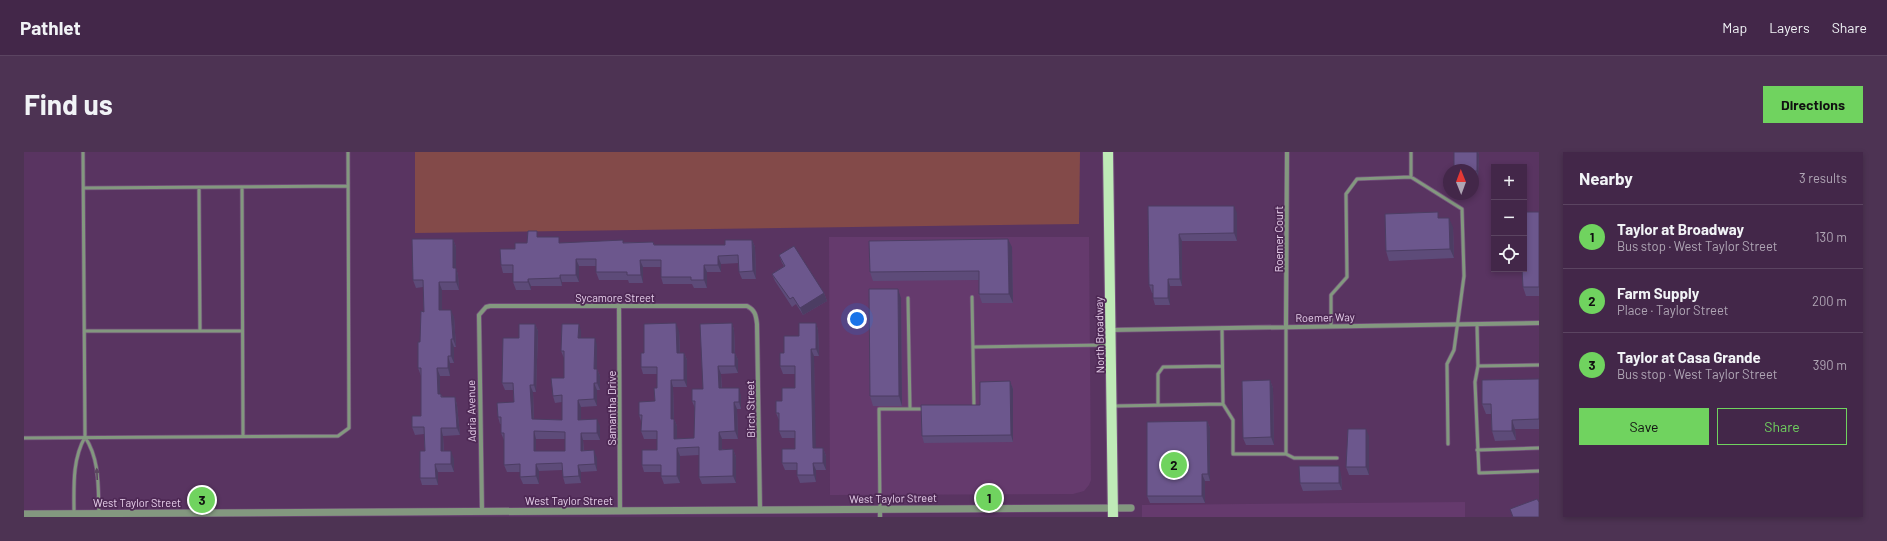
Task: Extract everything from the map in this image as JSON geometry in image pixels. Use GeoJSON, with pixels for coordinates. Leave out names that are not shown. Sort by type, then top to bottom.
{"type":"FeatureCollection","features":[{"type":"Feature","properties":{"kind":"main road","name":"North Broadway"},"geometry":{"type":"LineString","coordinates":[[1108,152],[1113,512]]}},
{"type":"Feature","properties":{"kind":"street","name":"Roemer Court"},"geometry":{"type":"LineString","coordinates":[[1286,326],[1287,152]]}},
{"type":"Feature","properties":{"kind":"street","name":"Sycamore Street"},"geometry":{"type":"LineString","coordinates":[[480,311],[490,306],[619,305],[747,306],[752,308]]}},
{"type":"Feature","properties":{"kind":"street","name":"Samantha Drive"},"geometry":{"type":"LineString","coordinates":[[619,305],[620,511]]}},
{"type":"Feature","properties":{"kind":"street","name":"Birch Street"},"geometry":{"type":"LineString","coordinates":[[752,308],[756,313],[757,324],[760,510]]}},
{"type":"Feature","properties":{"kind":"street","name":"Adria Avenue"},"geometry":{"type":"LineString","coordinates":[[480,311],[482,511]]}},
{"type":"Feature","properties":{"kind":"street","name":"Roemer Way"},"geometry":{"type":"LineString","coordinates":[[1111,330],[1539,323]]}},
{"type":"Feature","properties":{"kind":"street","name":"West Taylor Street"},"geometry":{"type":"LineString","coordinates":[[24,514],[98,513],[293,515],[482,511],[760,510],[880,513],[1113,512],[1131,508]]}},
{"type":"Feature","properties":{"kind":"lane"},"geometry":{"type":"LineString","coordinates":[[74,513],[76,460],[78,448],[85,437],[83,152]]}},
{"type":"Feature","properties":{"kind":"lane"},"geometry":{"type":"LineString","coordinates":[[24,438],[338,436],[350,428],[347,186],[348,152]]}},
{"type":"Feature","properties":{"kind":"lane"},"geometry":{"type":"LineString","coordinates":[[1411,152],[1411,177]]}},
{"type":"Feature","properties":{"kind":"lane"},"geometry":{"type":"LineString","coordinates":[[1332,326],[1331,295],[1347,277],[1346,194],[1357,179],[1411,177],[1462,209],[1464,276],[1454,350],[1447,364],[1448,444]]}},
{"type":"Feature","properties":{"kind":"lane"},"geometry":{"type":"LineString","coordinates":[[84,188],[347,186]]}},
{"type":"Feature","properties":{"kind":"lane"},"geometry":{"type":"LineString","coordinates":[[242,187],[243,436]]}},
{"type":"Feature","properties":{"kind":"lane"},"geometry":{"type":"LineString","coordinates":[[199,188],[200,331]]}},
{"type":"Feature","properties":{"kind":"lane"},"geometry":{"type":"LineString","coordinates":[[967,409],[974,409],[972,297]]}},
{"type":"Feature","properties":{"kind":"lane"},"geometry":{"type":"LineString","coordinates":[[908,298],[910,409]]}},
{"type":"Feature","properties":{"kind":"lane"},"geometry":{"type":"LineString","coordinates":[[1477,324],[1478,366],[1474,382],[1478,473],[1539,471]]}},
{"type":"Feature","properties":{"kind":"lane"},"geometry":{"type":"LineString","coordinates":[[1286,326],[1286,454]]}},
{"type":"Feature","properties":{"kind":"lane"},"geometry":{"type":"LineString","coordinates":[[1222,328],[1223,404],[1233,420],[1233,454],[1286,454],[1294,458],[1337,458]]}},
{"type":"Feature","properties":{"kind":"lane"},"geometry":{"type":"LineString","coordinates":[[85,331],[242,331]]}},
{"type":"Feature","properties":{"kind":"lane"},"geometry":{"type":"LineString","coordinates":[[973,346],[1111,344]]}},
{"type":"Feature","properties":{"kind":"lane"},"geometry":{"type":"LineString","coordinates":[[1478,366],[1539,365]]}},
{"type":"Feature","properties":{"kind":"lane"},"geometry":{"type":"LineString","coordinates":[[1158,405],[1158,374],[1163,367],[1222,366]]}},
{"type":"Feature","properties":{"kind":"lane"},"geometry":{"type":"LineString","coordinates":[[1112,406],[1223,404]]}},
{"type":"Feature","properties":{"kind":"lane"},"geometry":{"type":"LineString","coordinates":[[880,513],[879,410],[931,409]]}},
{"type":"Feature","properties":{"kind":"lane"},"geometry":{"type":"LineString","coordinates":[[85,437],[93,448],[96,460],[98,513]]}},
{"type":"Feature","properties":{"kind":"lane"},"geometry":{"type":"LineString","coordinates":[[1478,450],[1539,448]]}},
{"type":"Feature","properties":{"kind":"shaded area"},"geometry":{"type":"Polygon","coordinates":[[[415,152],[1080,152],[1079,224],[415,233],[415,152]]]}},
{"type":"Feature","properties":{"kind":"shaded area"},"geometry":{"type":"Polygon","coordinates":[[[829,237],[1089,237],[1091,480],[1084,491],[1073,494],[830,495],[829,237]]]}},
{"type":"Feature","properties":{"kind":"shaded area"},"geometry":{"type":"Polygon","coordinates":[[[1465,502],[1465,517],[1142,517],[1142,505],[1465,502]]]}},
{"type":"Feature","properties":{"kind":"building"},"geometry":{"type":"Polygon","coordinates":[[[1454,152],[1477,152],[1477,164],[1454,164],[1454,152]]]}},
{"type":"Feature","properties":{"kind":"building"},"geometry":{"type":"Polygon","coordinates":[[[1148,206],[1234,206],[1234,233],[1179,234],[1180,279],[1168,279],[1168,298],[1153,298],[1153,285],[1149,285],[1148,206]]]}},
{"type":"Feature","properties":{"kind":"building"},"geometry":{"type":"Polygon","coordinates":[[[1438,212],[1438,218],[1449,218],[1450,249],[1386,251],[1385,214],[1438,212]]]}},
{"type":"Feature","properties":{"kind":"building"},"geometry":{"type":"Polygon","coordinates":[[[1527,212],[1539,212],[1539,287],[1523,287],[1522,272],[1527,272],[1527,212]]]}},
{"type":"Feature","properties":{"kind":"building"},"geometry":{"type":"Polygon","coordinates":[[[528,231],[537,231],[537,237],[559,237],[559,243],[623,240],[623,243],[653,242],[654,245],[725,245],[725,240],[752,240],[753,271],[739,272],[738,255],[718,256],[718,265],[704,265],[704,280],[691,280],[691,277],[661,277],[661,260],[640,260],[641,275],[627,275],[627,272],[596,272],[596,259],[576,259],[576,275],[560,275],[560,278],[528,279],[528,282],[513,282],[513,265],[501,265],[500,249],[515,249],[515,243],[527,243],[528,231]]]}},
{"type":"Feature","properties":{"kind":"building"},"geometry":{"type":"Polygon","coordinates":[[[412,239],[453,239],[453,268],[456,268],[456,282],[439,282],[439,310],[451,310],[453,339],[451,339],[451,356],[448,356],[448,368],[437,368],[438,394],[441,394],[441,397],[455,397],[457,428],[441,428],[441,451],[451,451],[451,464],[435,464],[436,478],[420,478],[420,451],[425,451],[424,427],[412,427],[412,416],[421,416],[421,368],[418,368],[418,342],[420,342],[421,311],[424,312],[423,280],[413,280],[412,239]]]}},
{"type":"Feature","properties":{"kind":"building"},"geometry":{"type":"Polygon","coordinates":[[[1008,239],[1009,294],[979,294],[979,271],[870,272],[869,241],[1008,239]]]}},
{"type":"Feature","properties":{"kind":"building"},"geometry":{"type":"Polygon","coordinates":[[[794,246],[824,293],[800,308],[793,297],[790,299],[772,274],[785,266],[779,255],[794,246]]]}},
{"type":"Feature","properties":{"kind":"building"},"geometry":{"type":"Polygon","coordinates":[[[869,289],[898,289],[899,396],[870,396],[869,289]]]}},
{"type":"Feature","properties":{"kind":"building"},"geometry":{"type":"Polygon","coordinates":[[[676,323],[677,353],[684,353],[684,380],[671,380],[671,419],[674,419],[674,439],[694,438],[695,401],[692,401],[692,389],[703,389],[700,324],[732,323],[732,353],[735,353],[735,366],[718,366],[719,388],[739,388],[739,402],[734,402],[735,431],[719,432],[719,450],[733,449],[733,476],[699,477],[699,447],[677,448],[677,476],[661,476],[661,465],[642,465],[642,450],[657,450],[657,431],[641,431],[642,415],[639,415],[639,402],[655,401],[654,388],[657,388],[657,367],[641,367],[641,353],[644,353],[644,324],[676,323]]]}},
{"type":"Feature","properties":{"kind":"building"},"geometry":{"type":"Polygon","coordinates":[[[799,323],[816,323],[816,349],[811,349],[813,448],[823,448],[823,463],[813,463],[814,475],[797,475],[797,463],[782,463],[782,449],[795,449],[795,431],[779,431],[779,413],[776,413],[776,401],[782,401],[782,388],[795,388],[795,366],[780,366],[780,353],[784,353],[784,336],[799,336],[799,323]]]}},
{"type":"Feature","properties":{"kind":"building"},"geometry":{"type":"Polygon","coordinates":[[[519,324],[535,324],[534,385],[530,385],[532,419],[562,420],[562,395],[553,396],[551,378],[564,378],[564,351],[561,351],[562,324],[579,324],[578,338],[595,338],[594,369],[597,369],[597,383],[594,383],[594,399],[578,400],[578,420],[597,419],[597,433],[581,433],[581,451],[594,450],[595,464],[578,465],[579,476],[563,477],[562,463],[536,464],[536,476],[520,477],[520,464],[504,465],[504,433],[501,433],[501,417],[498,417],[497,403],[514,402],[513,383],[502,383],[503,338],[519,338],[519,324]],[[534,431],[534,451],[565,451],[565,432],[534,431]]]}},
{"type":"Feature","properties":{"kind":"building"},"geometry":{"type":"Polygon","coordinates":[[[1539,379],[1539,419],[1512,420],[1512,431],[1492,431],[1491,404],[1482,404],[1482,380],[1539,379]]]}},
{"type":"Feature","properties":{"kind":"building"},"geometry":{"type":"Polygon","coordinates":[[[1270,380],[1271,437],[1243,438],[1242,381],[1270,380]]]}},
{"type":"Feature","properties":{"kind":"building"},"geometry":{"type":"Polygon","coordinates":[[[1010,381],[1011,435],[922,436],[921,405],[980,405],[980,382],[1010,381]]]}},
{"type":"Feature","properties":{"kind":"building"},"geometry":{"type":"Polygon","coordinates":[[[1207,421],[1208,474],[1202,474],[1202,496],[1147,496],[1147,422],[1207,421]]]}},
{"type":"Feature","properties":{"kind":"building"},"geometry":{"type":"Polygon","coordinates":[[[1348,429],[1366,429],[1366,467],[1346,467],[1348,429]]]}},
{"type":"Feature","properties":{"kind":"building"},"geometry":{"type":"Polygon","coordinates":[[[1299,466],[1339,466],[1339,483],[1300,483],[1299,466]]]}},
{"type":"Feature","properties":{"kind":"building"},"geometry":{"type":"Polygon","coordinates":[[[1537,499],[1539,502],[1539,517],[1513,517],[1510,509],[1537,499]]]}},
{"type":"Feature","properties":{"kind":"place","name":"Farm Supply"},"geometry":{"type":"Point","coordinates":[1174,465]}},
{"type":"Feature","properties":{"kind":"place","name":"Taylor at Broadway"},"geometry":{"type":"Point","coordinates":[989,498]}},
{"type":"Feature","properties":{"kind":"place","name":"Taylor at Casa Grande"},"geometry":{"type":"Point","coordinates":[202,500]}}]}
